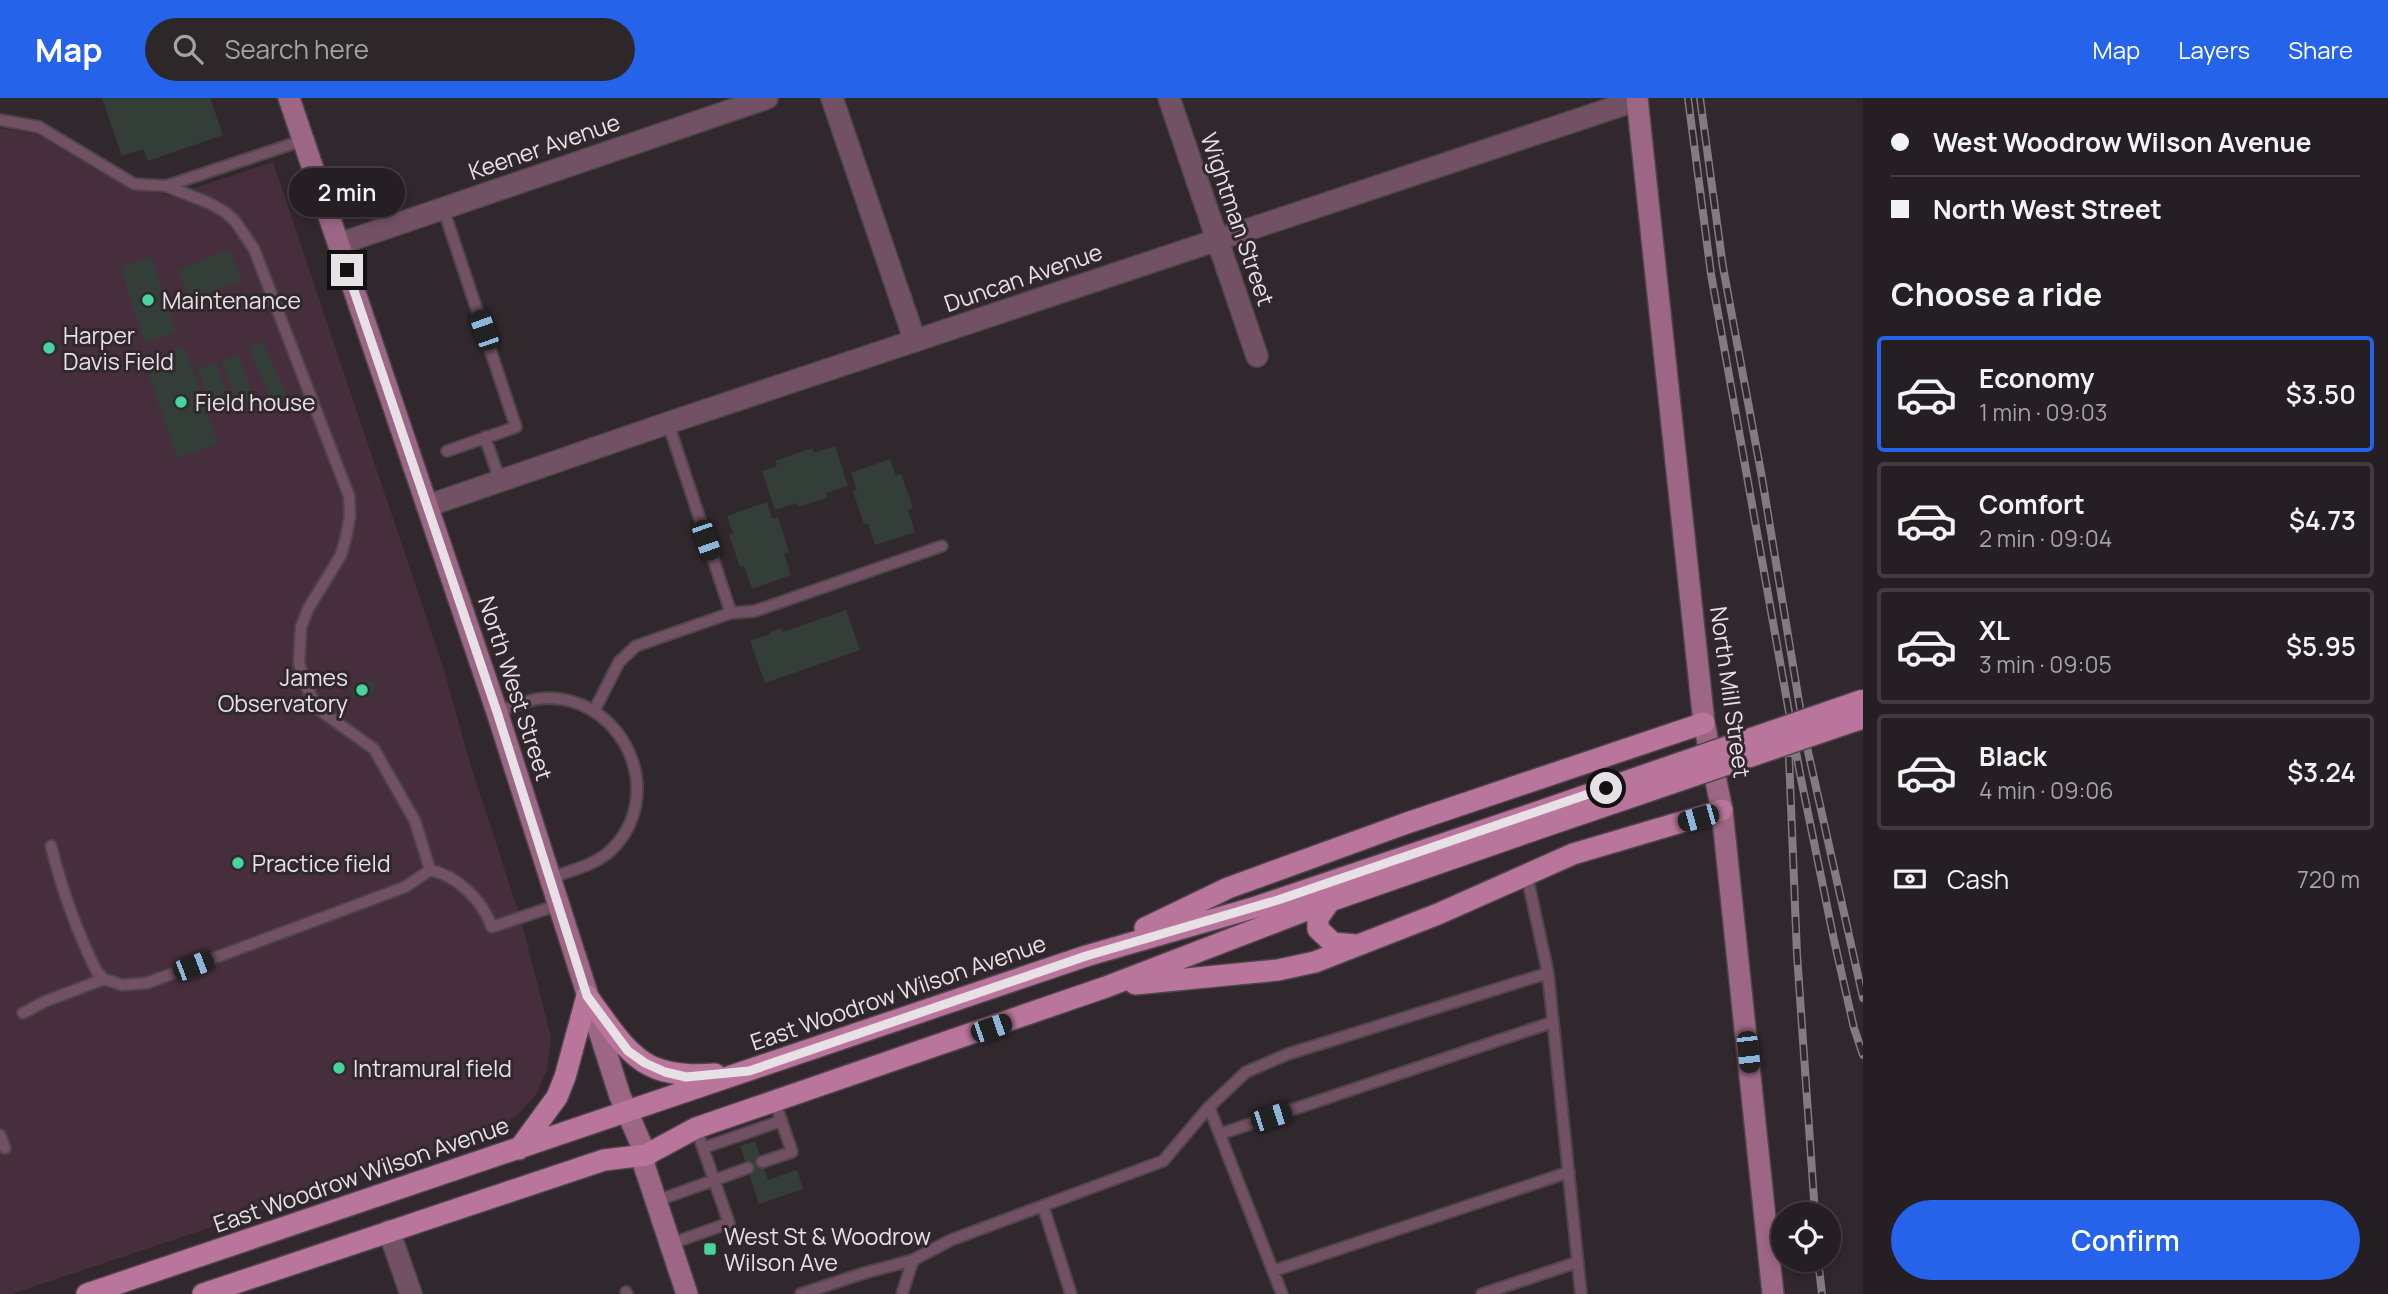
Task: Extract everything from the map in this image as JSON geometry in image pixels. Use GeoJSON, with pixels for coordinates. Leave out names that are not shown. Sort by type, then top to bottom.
{"type":"FeatureCollection","features":[{"type":"Feature","properties":{"kind":"main road"},"geometry":{"type":"LineString","coordinates":[[202,1294],[604,1160],[646,1155],[778,1111],[1531,823],[1863,700]]}},
{"type":"Feature","properties":{"kind":"main road"},"geometry":{"type":"LineString","coordinates":[[1531,823],[1863,718]]}},
{"type":"Feature","properties":{"kind":"main road"},"geometry":{"type":"LineString","coordinates":[[1086,956],[1228,888],[1407,823],[1704,723]]}},
{"type":"Feature","properties":{"kind":"main road"},"geometry":{"type":"LineString","coordinates":[[1106,987],[1278,970],[1314,962],[1527,876],[1573,854],[1723,810]]}},
{"type":"Feature","properties":{"kind":"main road","name":"East Woodrow Wilson Avenue"},"geometry":{"type":"LineString","coordinates":[[87,1294],[1086,956],[1531,823]]}},
{"type":"Feature","properties":{"kind":"main road"},"geometry":{"type":"LineString","coordinates":[[1330,901],[1318,918],[1318,929],[1333,943],[1358,945]]}},
{"type":"Feature","properties":{"kind":"main road"},"geometry":{"type":"LineString","coordinates":[[587,996],[628,1051],[645,1063],[686,1077],[749,1071]]}},
{"type":"Feature","properties":{"kind":"main road"},"geometry":{"type":"LineString","coordinates":[[520,1149],[556,1097],[565,1077],[587,996]]}},
{"type":"Feature","properties":{"kind":"street","name":"North West Street"},"geometry":{"type":"LineString","coordinates":[[289,98],[497,712],[626,1113],[646,1155],[644,1166],[687,1294]]}},
{"type":"Feature","properties":{"kind":"street","name":"Keener Avenue"},"geometry":{"type":"LineString","coordinates":[[339,244],[767,98]]}},
{"type":"Feature","properties":{"kind":"street"},"geometry":{"type":"LineString","coordinates":[[832,98],[915,341]]}},
{"type":"Feature","properties":{"kind":"street","name":"Wightman Street"},"geometry":{"type":"LineString","coordinates":[[1169,98],[1256,356]]}},
{"type":"Feature","properties":{"kind":"street","name":"Duncan Avenue"},"geometry":{"type":"LineString","coordinates":[[427,506],[1637,99]]}},
{"type":"Feature","properties":{"kind":"street","name":"North Mill Street"},"geometry":{"type":"LineString","coordinates":[[1637,99],[1704,723],[1723,810],[1773,1294]]}},
{"type":"Feature","properties":{"kind":"street"},"geometry":{"type":"LineString","coordinates":[[389,1231],[411,1294]]}},
{"type":"Feature","properties":{"kind":"lane"},"geometry":{"type":"LineString","coordinates":[[0,120],[38,127],[134,184],[166,187],[225,212],[236,221],[254,249],[349,496],[349,516],[341,555],[308,610],[301,627],[298,648],[303,678],[318,709],[374,749],[415,821],[430,870]]}},
{"type":"Feature","properties":{"kind":"lane"},"geometry":{"type":"LineString","coordinates":[[166,187],[304,140]]}},
{"type":"Feature","properties":{"kind":"lane"},"geometry":{"type":"LineString","coordinates":[[443,208],[516,427],[447,451]]}},
{"type":"Feature","properties":{"kind":"lane"},"geometry":{"type":"LineString","coordinates":[[668,423],[730,613]]}},
{"type":"Feature","properties":{"kind":"lane"},"geometry":{"type":"LineString","coordinates":[[485,437],[500,481]]}},
{"type":"Feature","properties":{"kind":"lane"},"geometry":{"type":"LineString","coordinates":[[594,711],[619,662],[631,649],[730,613],[755,611],[942,546]]}},
{"type":"Feature","properties":{"kind":"lane"},"geometry":{"type":"LineString","coordinates":[[497,712],[531,700],[552,698],[573,702],[594,711],[607,721],[630,752],[637,777],[635,810],[625,833],[609,852],[595,861],[550,877]]}},
{"type":"Feature","properties":{"kind":"lane"},"geometry":{"type":"LineString","coordinates":[[51,846],[72,916],[92,961],[104,979],[121,985],[147,983],[405,887],[430,870],[443,872],[477,898],[492,927],[558,905]]}},
{"type":"Feature","properties":{"kind":"lane"},"geometry":{"type":"LineString","coordinates":[[1527,876],[1548,973],[1581,1294]]}},
{"type":"Feature","properties":{"kind":"lane"},"geometry":{"type":"LineString","coordinates":[[801,1294],[864,1273],[913,1261],[951,1240],[1163,1161],[1209,1107],[1246,1072],[1288,1054],[1548,973]]}},
{"type":"Feature","properties":{"kind":"lane"},"geometry":{"type":"LineString","coordinates":[[23,1013],[46,1001],[104,979]]}},
{"type":"Feature","properties":{"kind":"lane"},"geometry":{"type":"LineString","coordinates":[[1220,1134],[1553,1022]]}},
{"type":"Feature","properties":{"kind":"lane"},"geometry":{"type":"LineString","coordinates":[[1209,1107],[1282,1294]]}},
{"type":"Feature","properties":{"kind":"lane"},"geometry":{"type":"LineString","coordinates":[[762,1162],[792,1152],[778,1111]]}},
{"type":"Feature","properties":{"kind":"lane"},"geometry":{"type":"LineString","coordinates":[[0,1135],[5,1148]]}},
{"type":"Feature","properties":{"kind":"lane"},"geometry":{"type":"LineString","coordinates":[[670,1244],[729,1223],[700,1138]]}},
{"type":"Feature","properties":{"kind":"lane"},"geometry":{"type":"LineString","coordinates":[[656,1201],[747,1168]]}},
{"type":"Feature","properties":{"kind":"lane"},"geometry":{"type":"LineString","coordinates":[[1273,1271],[1569,1172]]}},
{"type":"Feature","properties":{"kind":"lane"},"geometry":{"type":"LineString","coordinates":[[1043,1206],[1072,1294]]}},
{"type":"Feature","properties":{"kind":"lane"},"geometry":{"type":"LineString","coordinates":[[902,1294],[913,1261]]}},
{"type":"Feature","properties":{"kind":"lane"},"geometry":{"type":"LineString","coordinates":[[1482,1294],[1578,1262]]}},
{"type":"Feature","properties":{"kind":"shaded area"},"geometry":{"type":"Polygon","coordinates":[[[0,128],[36,134],[125,186],[171,196],[273,162],[444,670],[469,760],[521,920],[551,1037],[547,1070],[535,1096],[516,1116],[492,1133],[12,1294],[0,1294],[0,128]]]}},
{"type":"Feature","properties":{"kind":"building"},"geometry":{"type":"Polygon","coordinates":[[[102,98],[210,98],[223,135],[148,161],[143,149],[122,156],[102,98]]]}},
{"type":"Feature","properties":{"kind":"building"},"geometry":{"type":"Polygon","coordinates":[[[230,249],[242,280],[190,301],[178,270],[230,249]]]}},
{"type":"Feature","properties":{"kind":"building","name":"Maintenance"},"geometry":{"type":"Polygon","coordinates":[[[151,257],[176,332],[145,343],[120,267],[151,257]]]}},
{"type":"Feature","properties":{"kind":"building"},"geometry":{"type":"Polygon","coordinates":[[[263,341],[288,399],[273,405],[248,347],[263,341]]]}},
{"type":"Feature","properties":{"kind":"building","name":"Field house"},"geometry":{"type":"Polygon","coordinates":[[[185,347],[218,444],[177,458],[144,361],[185,347]]]}},
{"type":"Feature","properties":{"kind":"building"},"geometry":{"type":"Polygon","coordinates":[[[239,355],[254,400],[237,406],[221,360],[239,355]]]}},
{"type":"Feature","properties":{"kind":"building"},"geometry":{"type":"Polygon","coordinates":[[[216,363],[230,406],[212,412],[198,368],[216,363]]]}},
{"type":"Feature","properties":{"kind":"building"},"geometry":{"type":"Polygon","coordinates":[[[835,446],[848,486],[826,493],[827,498],[798,507],[797,503],[775,510],[762,471],[777,466],[775,461],[812,448],[814,453],[835,446]]]}},
{"type":"Feature","properties":{"kind":"building"},"geometry":{"type":"Polygon","coordinates":[[[890,459],[896,476],[901,474],[913,508],[908,510],[915,532],[875,545],[868,523],[864,524],[853,492],[857,490],[851,473],[890,459]]]}},
{"type":"Feature","properties":{"kind":"building"},"geometry":{"type":"Polygon","coordinates":[[[767,502],[772,519],[778,517],[789,552],[784,554],[791,575],[752,589],[744,566],[740,567],[729,535],[733,533],[727,516],[767,502]]]}},
{"type":"Feature","properties":{"kind":"building"},"geometry":{"type":"Polygon","coordinates":[[[846,610],[860,650],[765,683],[750,641],[782,628],[783,632],[846,610]]]}},
{"type":"Feature","properties":{"kind":"building","name":"James Observatory"},"geometry":{"type":"Polygon","coordinates":[[[363,679],[371,681],[375,686],[374,692],[367,697],[361,695],[353,698],[349,688],[357,686],[363,679]]]}},
{"type":"Feature","properties":{"kind":"building"},"geometry":{"type":"Polygon","coordinates":[[[755,1141],[768,1180],[797,1170],[803,1189],[759,1204],[740,1146],[755,1141]]]}},
{"type":"Feature","properties":{"kind":"railway"},"geometry":{"type":"LineString","coordinates":[[1688,98],[1711,274],[1800,774],[1834,940],[1854,1028],[1863,1055]]}},
{"type":"Feature","properties":{"kind":"railway"},"geometry":{"type":"LineString","coordinates":[[1700,98],[1723,267],[1762,478],[1805,738],[1863,998]]}},
{"type":"Feature","properties":{"kind":"railway"},"geometry":{"type":"LineString","coordinates":[[1789,757],[1797,954],[1814,1202]]}},
{"type":"Feature","properties":{"kind":"railway"},"geometry":{"type":"LineString","coordinates":[[1819,1272],[1822,1294]]}},
{"type":"Feature","properties":{"kind":"place","name":"Maintenance"},"geometry":{"type":"Point","coordinates":[148,300]}},
{"type":"Feature","properties":{"kind":"place","name":"Harper Davis Field"},"geometry":{"type":"Point","coordinates":[49,348]}},
{"type":"Feature","properties":{"kind":"place","name":"Field house"},"geometry":{"type":"Point","coordinates":[181,402]}},
{"type":"Feature","properties":{"kind":"place","name":"James Observatory"},"geometry":{"type":"Point","coordinates":[362,690]}},
{"type":"Feature","properties":{"kind":"place","name":"Practice field"},"geometry":{"type":"Point","coordinates":[238,863]}},
{"type":"Feature","properties":{"kind":"place","name":"Intramural field"},"geometry":{"type":"Point","coordinates":[339,1068]}},
{"type":"Feature","properties":{"kind":"place","name":"West St & Woodrow Wilson Ave"},"geometry":{"type":"Point","coordinates":[710,1249]}},
{"type":"Feature","properties":{"kind":"route"},"geometry":{"type":"LineString","coordinates":[[347,270],[497,712],[587,996],[628,1051],[665,1072],[686,1077],[749,1071],[1086,956],[1278,900],[1606,788]]}}]}
